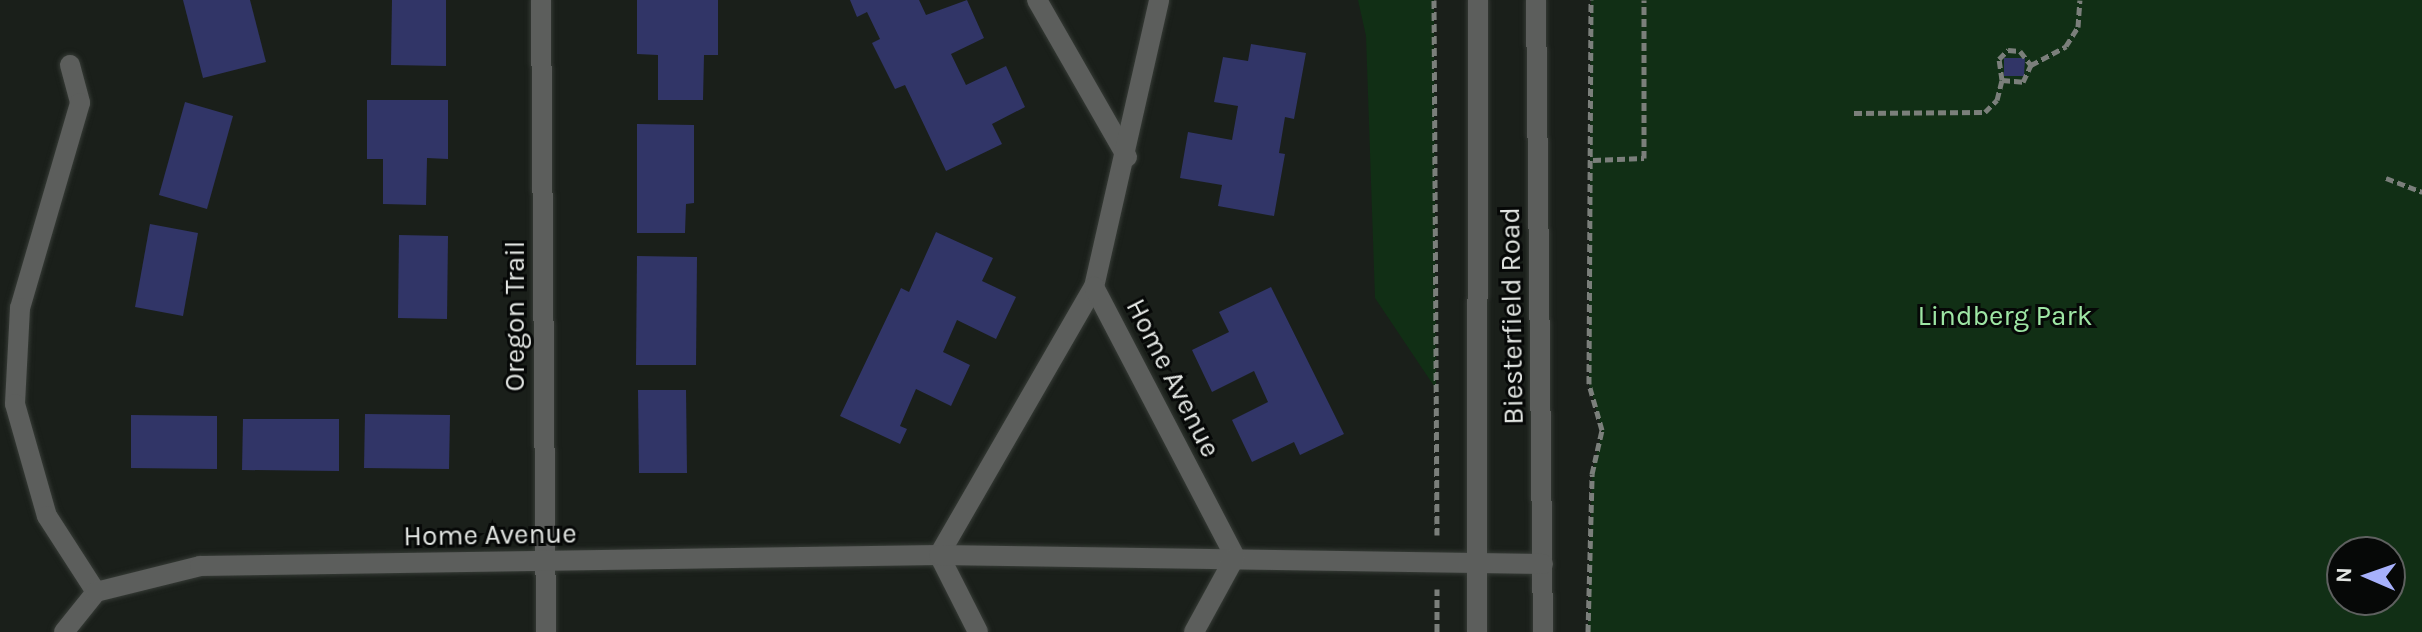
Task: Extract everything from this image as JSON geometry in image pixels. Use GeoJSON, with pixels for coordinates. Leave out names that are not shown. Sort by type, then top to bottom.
{"type":"FeatureCollection","features":[{"type":"Feature","properties":{"kind":"street","name":"Oregon Trail"},"geometry":{"type":"LineString","coordinates":[[541,0],[546,632]]}},
{"type":"Feature","properties":{"kind":"street"},"geometry":{"type":"LineString","coordinates":[[1037,0],[1127,157]]}},
{"type":"Feature","properties":{"kind":"street"},"geometry":{"type":"LineString","coordinates":[[1094,287],[1127,157],[1159,0]]}},
{"type":"Feature","properties":{"kind":"street","name":"Biesterfield Road"},"geometry":{"type":"LineString","coordinates":[[1477,632],[1478,0]]}},
{"type":"Feature","properties":{"kind":"street","name":"Biesterfield Road"},"geometry":{"type":"LineString","coordinates":[[1536,0],[1543,632]]}},
{"type":"Feature","properties":{"kind":"street"},"geometry":{"type":"LineString","coordinates":[[64,632],[96,592],[47,516],[15,404],[20,308],[80,103],[70,65]]}},
{"type":"Feature","properties":{"kind":"street","name":"Home Avenue"},"geometry":{"type":"LineString","coordinates":[[939,555],[1094,287]]}},
{"type":"Feature","properties":{"kind":"street","name":"Home Avenue"},"geometry":{"type":"LineString","coordinates":[[1094,287],[1235,557]]}},
{"type":"Feature","properties":{"kind":"street","name":"Home Avenue"},"geometry":{"type":"LineString","coordinates":[[96,592],[200,566],[939,555],[1235,557],[1543,564]]}},
{"type":"Feature","properties":{"kind":"street"},"geometry":{"type":"LineString","coordinates":[[939,555],[978,632]]}},
{"type":"Feature","properties":{"kind":"street"},"geometry":{"type":"LineString","coordinates":[[1194,632],[1235,557]]}},
{"type":"Feature","properties":{"kind":"path"},"geometry":{"type":"LineString","coordinates":[[1434,0],[1437,632]]}},
{"type":"Feature","properties":{"kind":"path"},"geometry":{"type":"LineString","coordinates":[[1588,632],[1592,474],[1602,430],[1589,384],[1593,160],[1591,0]]}},
{"type":"Feature","properties":{"kind":"path"},"geometry":{"type":"LineString","coordinates":[[1593,160],[1644,158],[1644,0]]}},
{"type":"Feature","properties":{"kind":"path"},"geometry":{"type":"LineString","coordinates":[[2002,80],[2023,82],[2031,65],[2066,46],[2078,27],[2080,0]]}},
{"type":"Feature","properties":{"kind":"path"},"geometry":{"type":"LineString","coordinates":[[1854,113],[1985,112],[1997,100],[2002,80],[1999,59],[2008,50],[2020,51],[2031,65]]}},
{"type":"Feature","properties":{"kind":"path"},"geometry":{"type":"LineString","coordinates":[[2386,178],[2422,192]]}},
{"type":"Feature","properties":{"kind":"green space"},"geometry":{"type":"Polygon","coordinates":[[[1358,0],[1434,0],[1436,389],[1375,298],[1366,36],[1358,0]]]}},
{"type":"Feature","properties":{"kind":"green space","name":"Lindberg Park"},"geometry":{"type":"Polygon","coordinates":[[[1591,0],[2422,0],[2422,632],[1588,632],[1592,474],[1602,430],[1589,384],[1591,0]]]}},
{"type":"Feature","properties":{"kind":"building"},"geometry":{"type":"Polygon","coordinates":[[[183,0],[250,0],[266,62],[203,78],[183,0]]]}},
{"type":"Feature","properties":{"kind":"building"},"geometry":{"type":"Polygon","coordinates":[[[392,0],[446,0],[446,66],[391,65],[392,0]]]}},
{"type":"Feature","properties":{"kind":"building"},"geometry":{"type":"Polygon","coordinates":[[[637,0],[718,0],[718,55],[704,55],[703,100],[658,100],[658,55],[637,54],[637,0]]]}},
{"type":"Feature","properties":{"kind":"building"},"geometry":{"type":"Polygon","coordinates":[[[850,0],[919,0],[926,15],[967,0],[984,38],[951,54],[966,85],[1006,66],[1025,107],[992,124],[1002,144],[946,171],[905,85],[895,89],[872,43],[880,39],[867,12],[857,17],[850,0]]]}},
{"type":"Feature","properties":{"kind":"building"},"geometry":{"type":"Polygon","coordinates":[[[1251,44],[1306,53],[1294,119],[1285,117],[1279,153],[1285,154],[1274,216],[1218,206],[1222,185],[1180,178],[1188,132],[1232,140],[1238,106],[1214,102],[1223,57],[1248,61],[1251,44]]]}},
{"type":"Feature","properties":{"kind":"building"},"geometry":{"type":"Polygon","coordinates":[[[2004,58],[2025,58],[2024,76],[2004,76],[2004,58]]]}},
{"type":"Feature","properties":{"kind":"building"},"geometry":{"type":"Polygon","coordinates":[[[367,100],[448,100],[448,159],[427,158],[426,205],[383,204],[383,159],[367,159],[367,100]]]}},
{"type":"Feature","properties":{"kind":"building"},"geometry":{"type":"Polygon","coordinates":[[[185,102],[233,116],[207,209],[159,195],[185,102]]]}},
{"type":"Feature","properties":{"kind":"building"},"geometry":{"type":"Polygon","coordinates":[[[637,124],[694,125],[694,203],[686,204],[685,233],[637,233],[637,124]]]}},
{"type":"Feature","properties":{"kind":"building"},"geometry":{"type":"Polygon","coordinates":[[[150,224],[198,233],[183,316],[135,307],[150,224]]]}},
{"type":"Feature","properties":{"kind":"building"},"geometry":{"type":"Polygon","coordinates":[[[936,232],[993,258],[982,281],[1016,297],[996,339],[957,320],[943,352],[970,365],[951,406],[916,389],[900,426],[907,429],[900,444],[840,416],[901,288],[909,292],[936,232]]]}},
{"type":"Feature","properties":{"kind":"building"},"geometry":{"type":"Polygon","coordinates":[[[399,235],[448,236],[447,319],[398,318],[399,235]]]}},
{"type":"Feature","properties":{"kind":"building"},"geometry":{"type":"Polygon","coordinates":[[[637,256],[697,257],[696,365],[636,365],[637,256]]]}},
{"type":"Feature","properties":{"kind":"building"},"geometry":{"type":"Polygon","coordinates":[[[1271,287],[1344,434],[1300,455],[1294,442],[1252,462],[1232,420],[1268,402],[1254,371],[1212,392],[1192,350],[1229,332],[1219,312],[1271,287]]]}},
{"type":"Feature","properties":{"kind":"building"},"geometry":{"type":"Polygon","coordinates":[[[638,390],[686,390],[687,473],[639,473],[638,390]]]}},
{"type":"Feature","properties":{"kind":"building"},"geometry":{"type":"Polygon","coordinates":[[[365,414],[450,415],[449,469],[364,468],[365,414]]]}},
{"type":"Feature","properties":{"kind":"building"},"geometry":{"type":"Polygon","coordinates":[[[131,415],[217,416],[217,469],[131,468],[131,415]]]}},
{"type":"Feature","properties":{"kind":"building"},"geometry":{"type":"Polygon","coordinates":[[[243,419],[339,419],[339,471],[242,470],[243,419]]]}}]}
